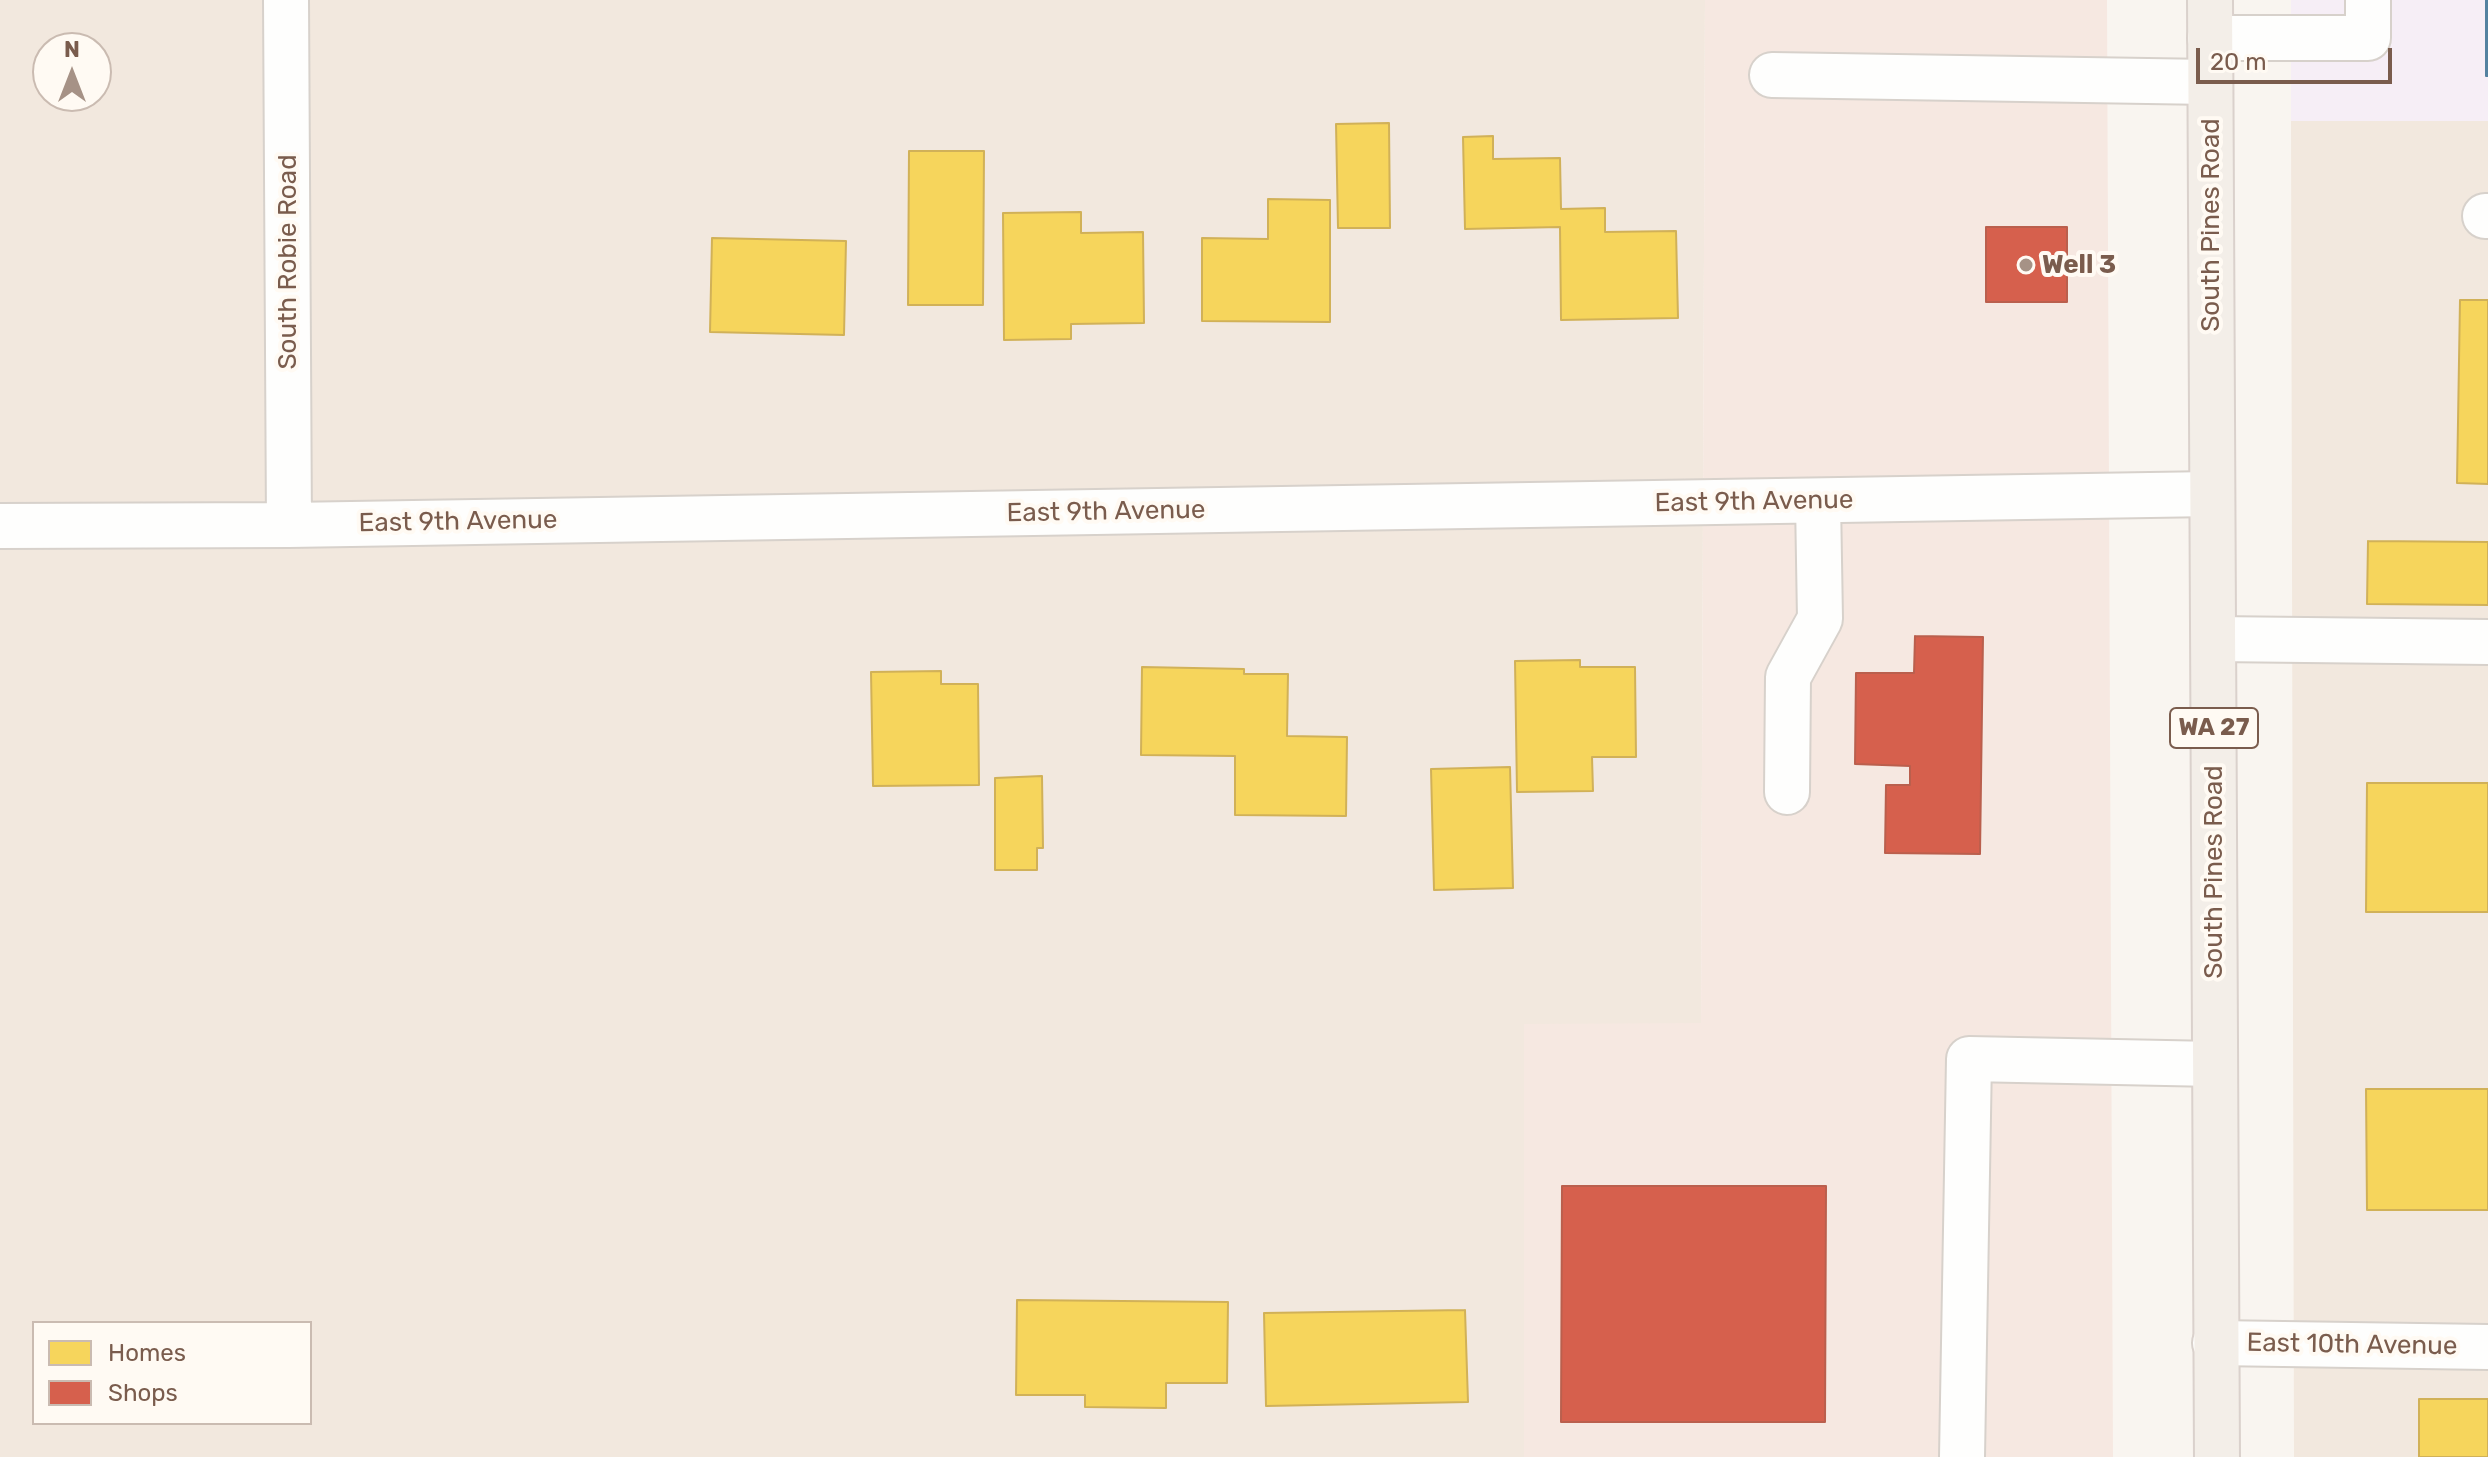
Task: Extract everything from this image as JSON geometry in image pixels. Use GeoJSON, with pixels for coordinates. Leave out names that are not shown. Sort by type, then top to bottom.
{"type":"FeatureCollection","features":[{"type":"Feature","properties":{"kind":"main road","name":"South Pines Road"},"geometry":{"type":"LineString","coordinates":[[2210,19],[2217,1457]]}},
{"type":"Feature","properties":{"kind":"street","name":"South Robie Road"},"geometry":{"type":"LineString","coordinates":[[286,0],[289,525]]}},
{"type":"Feature","properties":{"kind":"street"},"geometry":{"type":"LineString","coordinates":[[2210,19],[2368,38],[2368,0]]}},
{"type":"Feature","properties":{"kind":"street"},"geometry":{"type":"LineString","coordinates":[[1772,75],[2210,82]]}},
{"type":"Feature","properties":{"kind":"street","name":"East 9th Avenue"},"geometry":{"type":"LineString","coordinates":[[0,526],[289,525],[2212,494]]}},
{"type":"Feature","properties":{"kind":"street"},"geometry":{"type":"LineString","coordinates":[[1787,792],[1788,677],[1820,619],[1818,501]]}},
{"type":"Feature","properties":{"kind":"street"},"geometry":{"type":"LineString","coordinates":[[2214,639],[2488,642]]}},
{"type":"Feature","properties":{"kind":"street"},"geometry":{"type":"LineString","coordinates":[[1962,1457],[1969,1059],[2215,1064]]}},
{"type":"Feature","properties":{"kind":"street","name":"East 10th Avenue"},"geometry":{"type":"LineString","coordinates":[[2215,1343],[2488,1347]]}},
{"type":"Feature","properties":{"kind":"shaded area"},"geometry":{"type":"Polygon","coordinates":[[[0,0],[1705,0],[1701,1024],[1524,1024],[1524,1457],[0,1457],[0,0]]]}},
{"type":"Feature","properties":{"kind":"shaded area"},"geometry":{"type":"Polygon","coordinates":[[[1705,0],[2107,0],[2113,1457],[1524,1457],[1524,1024],[1701,1023],[1705,0]]]}},
{"type":"Feature","properties":{"kind":"shaded area"},"geometry":{"type":"Polygon","coordinates":[[[2291,0],[2488,0],[2488,121],[2291,121],[2291,0]]]}},
{"type":"Feature","properties":{"kind":"shaded area"},"geometry":{"type":"Polygon","coordinates":[[[2291,121],[2488,121],[2488,1457],[2294,1457],[2291,121]]]}},
{"type":"Feature","properties":{"kind":"building: Homes"},"geometry":{"type":"Polygon","coordinates":[[[1389,123],[1390,228],[1338,228],[1336,124],[1389,123]]]}},
{"type":"Feature","properties":{"kind":"building: Homes"},"geometry":{"type":"Polygon","coordinates":[[[1493,136],[1493,159],[1560,158],[1561,209],[1605,208],[1605,232],[1676,231],[1678,318],[1561,320],[1560,227],[1465,229],[1463,137],[1493,136]]]}},
{"type":"Feature","properties":{"kind":"building: Homes"},"geometry":{"type":"Polygon","coordinates":[[[909,151],[984,151],[983,305],[908,305],[909,151]]]}},
{"type":"Feature","properties":{"kind":"building: Homes"},"geometry":{"type":"Polygon","coordinates":[[[1268,199],[1330,200],[1330,322],[1202,321],[1202,238],[1268,239],[1268,199]]]}},
{"type":"Feature","properties":{"kind":"building: Homes"},"geometry":{"type":"Polygon","coordinates":[[[1081,212],[1081,233],[1143,232],[1144,323],[1071,324],[1071,339],[1004,340],[1003,213],[1081,212]]]}},
{"type":"Feature","properties":{"kind":"building: Homes"},"geometry":{"type":"Polygon","coordinates":[[[712,238],[846,241],[844,335],[710,332],[712,238]]]}},
{"type":"Feature","properties":{"kind":"building: Homes"},"geometry":{"type":"Polygon","coordinates":[[[2460,300],[2488,300],[2488,484],[2457,483],[2460,300]]]}},
{"type":"Feature","properties":{"kind":"building: Homes"},"geometry":{"type":"Polygon","coordinates":[[[2368,541],[2488,542],[2488,605],[2367,604],[2368,541]]]}},
{"type":"Feature","properties":{"kind":"building: Homes"},"geometry":{"type":"Polygon","coordinates":[[[1580,660],[1580,667],[1635,667],[1636,757],[1592,757],[1593,791],[1517,792],[1515,661],[1580,660]]]}},
{"type":"Feature","properties":{"kind":"building: Homes"},"geometry":{"type":"Polygon","coordinates":[[[1142,667],[1244,669],[1244,674],[1288,674],[1287,736],[1347,737],[1346,816],[1235,815],[1235,756],[1141,755],[1142,667]]]}},
{"type":"Feature","properties":{"kind":"building: Homes"},"geometry":{"type":"Polygon","coordinates":[[[941,671],[941,684],[978,684],[979,785],[873,786],[871,672],[941,671]]]}},
{"type":"Feature","properties":{"kind":"building: Homes"},"geometry":{"type":"Polygon","coordinates":[[[1510,767],[1513,888],[1434,890],[1431,769],[1510,767]]]}},
{"type":"Feature","properties":{"kind":"building: Homes"},"geometry":{"type":"Polygon","coordinates":[[[1042,776],[1043,848],[1037,848],[1037,870],[995,870],[995,778],[1042,776]]]}},
{"type":"Feature","properties":{"kind":"building: Homes"},"geometry":{"type":"Polygon","coordinates":[[[2367,783],[2488,783],[2488,912],[2366,912],[2367,783]]]}},
{"type":"Feature","properties":{"kind":"building: Homes"},"geometry":{"type":"Polygon","coordinates":[[[2366,1089],[2488,1089],[2488,1210],[2367,1210],[2366,1089]]]}},
{"type":"Feature","properties":{"kind":"building: Homes"},"geometry":{"type":"Polygon","coordinates":[[[1017,1300],[1228,1302],[1227,1383],[1166,1383],[1166,1408],[1085,1407],[1085,1395],[1016,1395],[1017,1300]]]}},
{"type":"Feature","properties":{"kind":"building: Homes"},"geometry":{"type":"Polygon","coordinates":[[[1465,1310],[1468,1402],[1266,1406],[1264,1313],[1465,1310]]]}},
{"type":"Feature","properties":{"kind":"building: Homes"},"geometry":{"type":"Polygon","coordinates":[[[2419,1399],[2488,1399],[2488,1457],[2419,1457],[2419,1399]]]}},
{"type":"Feature","properties":{"kind":"building: Shops","name":"Well 3"},"geometry":{"type":"Polygon","coordinates":[[[1986,227],[2067,227],[2067,302],[1986,302],[1986,227]]]}},
{"type":"Feature","properties":{"kind":"building: Shops"},"geometry":{"type":"Polygon","coordinates":[[[1915,636],[1983,637],[1980,854],[1885,853],[1886,785],[1910,785],[1910,766],[1855,764],[1856,673],[1914,673],[1915,636]]]}},
{"type":"Feature","properties":{"kind":"building: Shops"},"geometry":{"type":"Polygon","coordinates":[[[1562,1186],[1826,1186],[1825,1422],[1561,1422],[1562,1186]]]}},
{"type":"Feature","properties":{"kind":"building: Schools"},"geometry":{"type":"Polygon","coordinates":[[[2488,0],[2488,76],[2486,76],[2488,0]]]}},
{"type":"Feature","properties":{"kind":"place","name":"Well 3"},"geometry":{"type":"Point","coordinates":[2026,265]}}]}
